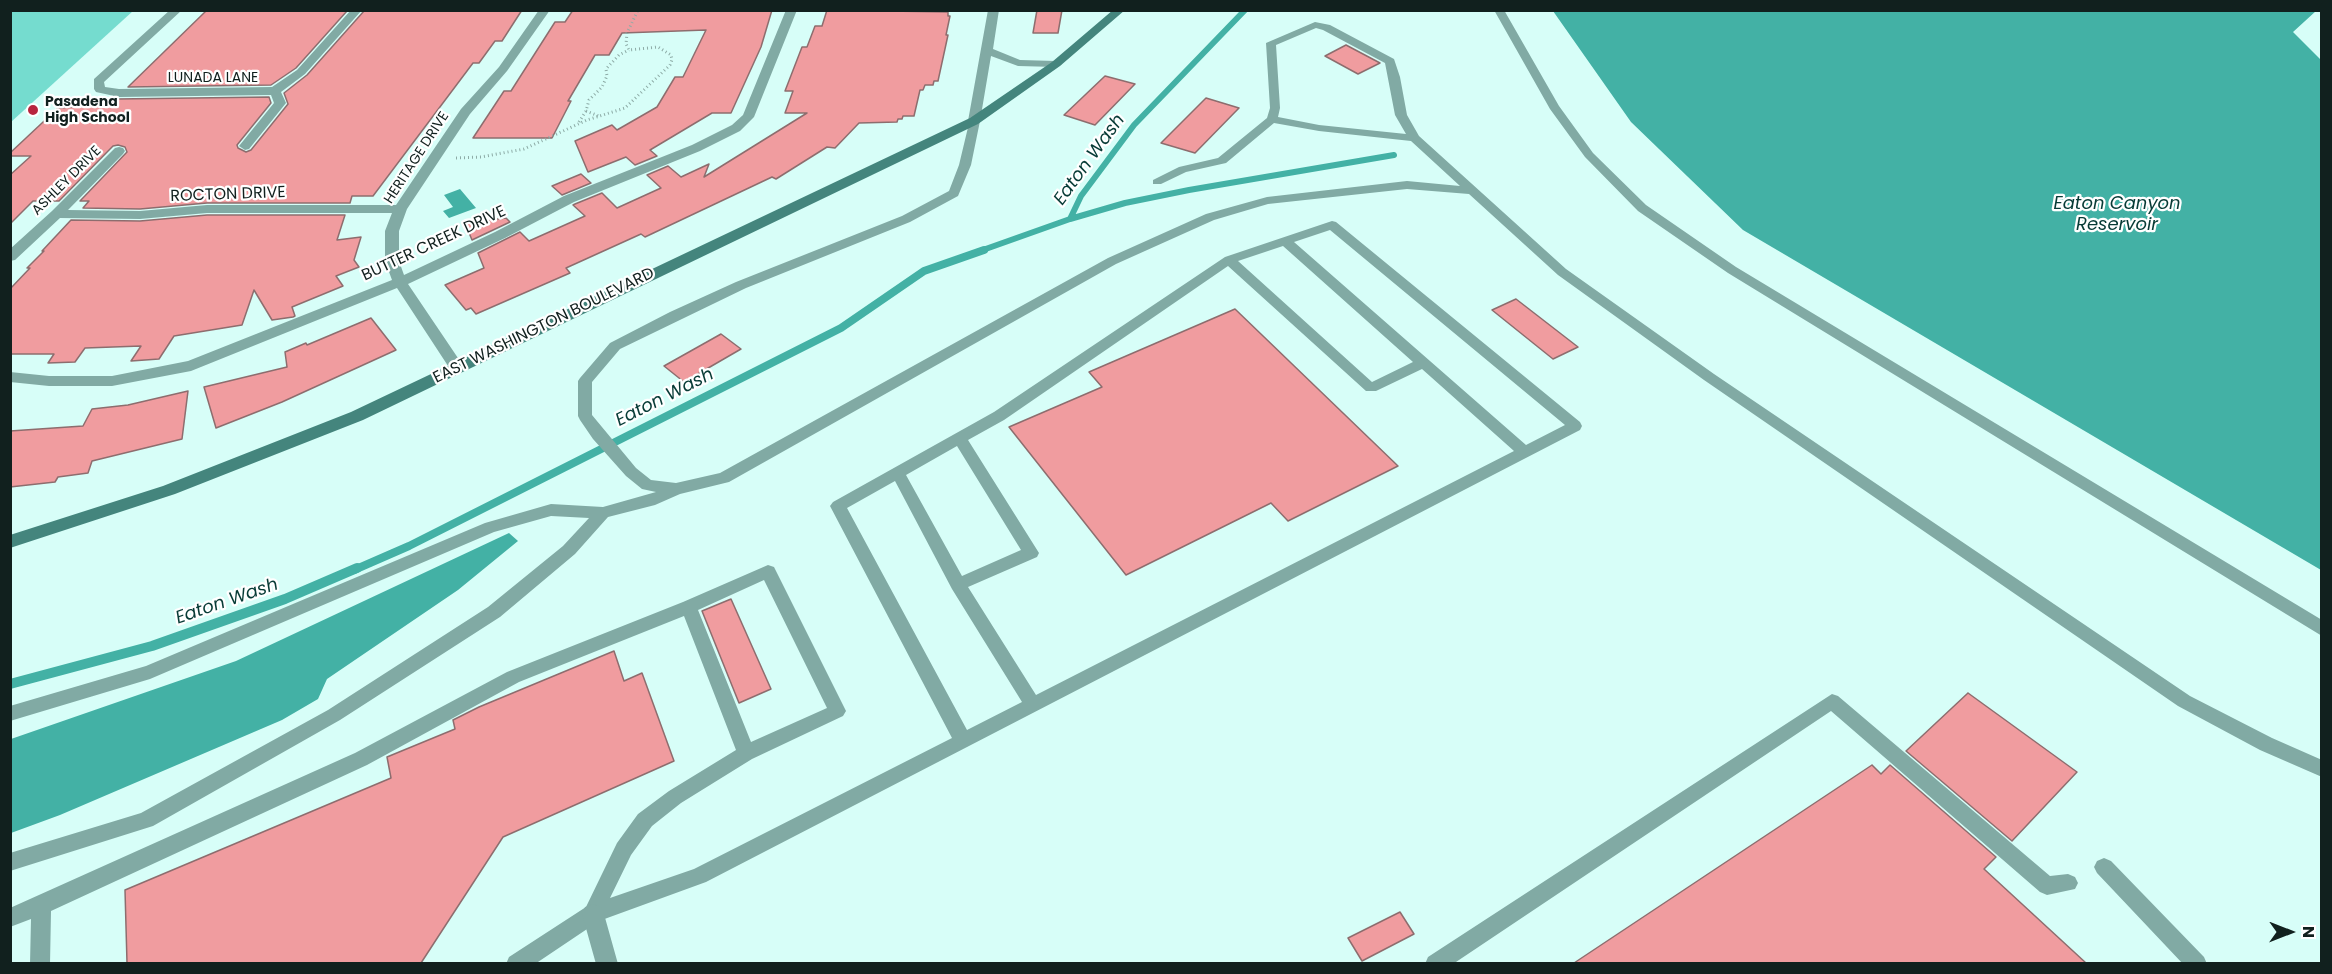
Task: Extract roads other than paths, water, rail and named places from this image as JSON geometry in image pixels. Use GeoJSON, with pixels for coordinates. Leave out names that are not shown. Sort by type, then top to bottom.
{"type":"FeatureCollection","features":[{"type":"Feature","properties":{"kind":"main road","name":"EAST WASHINGTON BOULEVARD"},"geometry":{"type":"LineString","coordinates":[[10,542],[149,497],[266,454],[357,416],[974,121],[1056,64],[1120,10]]}},
{"type":"Feature","properties":{"kind":"street","name":"LUNADA LANE"},"geometry":{"type":"LineString","coordinates":[[177,10],[98,81],[100,89],[119,93],[275,91],[301,72],[357,10]]}},
{"type":"Feature","properties":{"kind":"street","name":"HERITAGE DRIVE"},"geometry":{"type":"LineString","coordinates":[[457,368],[400,282],[392,261],[392,231],[400,209],[465,112],[503,69],[545,10]]}},
{"type":"Feature","properties":{"kind":"street","name":"BUTTER CREEK DRIVE"},"geometry":{"type":"LineString","coordinates":[[10,377],[49,381],[112,381],[182,368],[400,282],[500,235],[569,198],[696,148],[736,128],[748,117],[792,10]]}},
{"type":"Feature","properties":{"kind":"street"},"geometry":{"type":"LineString","coordinates":[[974,121],[994,10]]}},
{"type":"Feature","properties":{"kind":"street"},"geometry":{"type":"LineString","coordinates":[[988,51],[1018,63],[1056,64]]}},
{"type":"Feature","properties":{"kind":"street"},"geometry":{"type":"LineString","coordinates":[[245,146],[280,103],[275,91]]}},
{"type":"Feature","properties":{"kind":"street","name":"ASHLEY DRIVE"},"geometry":{"type":"LineString","coordinates":[[10,257],[57,214],[119,151]]}},
{"type":"Feature","properties":{"kind":"street","name":"ROCTON DRIVE"},"geometry":{"type":"LineString","coordinates":[[57,214],[140,215],[216,209],[400,209]]}},
{"type":"Feature","properties":{"kind":"street"},"geometry":{"type":"LineString","coordinates":[[593,914],[607,963]]}},
{"type":"Feature","properties":{"kind":"lane"},"geometry":{"type":"LineString","coordinates":[[1499,10],[1554,107],[1588,155],[1642,208],[1732,270],[2322,629]]}},
{"type":"Feature","properties":{"kind":"lane"},"geometry":{"type":"LineString","coordinates":[[1157,182],[1183,170],[1222,161],[1272,119],[1275,108],[1269,54],[1271,43],[1315,25],[1326,27],[1390,61],[1401,115],[1414,138],[1562,272],[1834,463],[2184,701],[2266,744],[2322,769]]}},
{"type":"Feature","properties":{"kind":"lane"},"geometry":{"type":"LineString","coordinates":[[1272,119],[1318,128],[1414,138]]}},
{"type":"Feature","properties":{"kind":"lane"},"geometry":{"type":"LineString","coordinates":[[676,489],[647,485],[631,472],[598,435],[585,416],[585,381],[615,346],[732,289],[906,219],[954,193],[965,165],[974,121]]}},
{"type":"Feature","properties":{"kind":"lane"},"geometry":{"type":"LineString","coordinates":[[10,714],[150,672],[490,527],[551,510],[603,513],[650,501],[676,489],[724,478],[1112,261],[1210,217],[1267,201],[1407,185],[1472,191]]}},
{"type":"Feature","properties":{"kind":"lane"},"geometry":{"type":"LineString","coordinates":[[516,963],[593,914],[699,876],[963,741],[1575,426],[1332,225],[1228,260],[999,416],[838,506],[963,741]]}},
{"type":"Feature","properties":{"kind":"lane"},"geometry":{"type":"LineString","coordinates":[[1285,241],[1525,452]]}},
{"type":"Feature","properties":{"kind":"lane"},"geometry":{"type":"LineString","coordinates":[[1228,260],[1371,388],[1423,363]]}},
{"type":"Feature","properties":{"kind":"lane"},"geometry":{"type":"LineString","coordinates":[[958,584],[1031,553],[960,438]]}},
{"type":"Feature","properties":{"kind":"lane"},"geometry":{"type":"LineString","coordinates":[[898,473],[958,584],[1033,705]]}},
{"type":"Feature","properties":{"kind":"lane"},"geometry":{"type":"LineString","coordinates":[[10,862],[146,820],[334,715],[494,612],[569,550],[603,513]]}},
{"type":"Feature","properties":{"kind":"lane"},"geometry":{"type":"LineString","coordinates":[[10,918],[41,906],[361,759],[513,677],[689,607],[768,572],[837,711],[746,753],[675,797],[645,820],[624,849],[593,914]]}},
{"type":"Feature","properties":{"kind":"lane"},"geometry":{"type":"LineString","coordinates":[[689,607],[746,753]]}},
{"type":"Feature","properties":{"kind":"lane"},"geometry":{"type":"LineString","coordinates":[[1435,963],[1832,701],[2047,886],[2068,882]]}},
{"type":"Feature","properties":{"kind":"lane"},"geometry":{"type":"LineString","coordinates":[[2104,867],[2197,963]]}},
{"type":"Feature","properties":{"kind":"lane"},"geometry":{"type":"LineString","coordinates":[[40,963],[41,906]]}},
{"type":"Feature","properties":{"kind":"water","name":"Eaton Canyon Reservoir"},"geometry":{"type":"Polygon","coordinates":[[[1553,11],[2316,11],[2293,32],[2321,60],[2321,570],[1743,230],[1631,122],[1553,11]]]}},
{"type":"Feature","properties":{"kind":"water"},"geometry":{"type":"Polygon","coordinates":[[[460,189],[476,208],[449,218],[443,211],[453,207],[444,195],[460,189]]]}},
{"type":"Feature","properties":{"kind":"water"},"geometry":{"type":"Polygon","coordinates":[[[509,533],[518,541],[458,590],[327,679],[318,699],[282,720],[60,815],[11,833],[11,739],[236,661],[509,533]]]}},
{"type":"Feature","properties":{"kind":"waterway","name":"Eaton Wash"},"geometry":{"type":"LineString","coordinates":[[1070,219],[1081,196],[1134,125],[1245,10]]}},
{"type":"Feature","properties":{"kind":"waterway"},"geometry":{"type":"LineString","coordinates":[[1070,219],[1125,203],[1189,190],[1394,155]]}},
{"type":"Feature","properties":{"kind":"waterway","name":"Eaton Wash"},"geometry":{"type":"LineString","coordinates":[[980,251],[1070,219]]}},
{"type":"Feature","properties":{"kind":"waterway","name":"Eaton Wash"},"geometry":{"type":"LineString","coordinates":[[354,570],[409,546],[841,328],[924,271],[984,250]]}},
{"type":"Feature","properties":{"kind":"waterway","name":"Eaton Wash"},"geometry":{"type":"LineString","coordinates":[[10,684],[152,646],[285,599],[357,568]]}},
{"type":"Feature","properties":{"kind":"place","name":"Pasadena High School"},"geometry":{"type":"Point","coordinates":[33,110]}}]}
